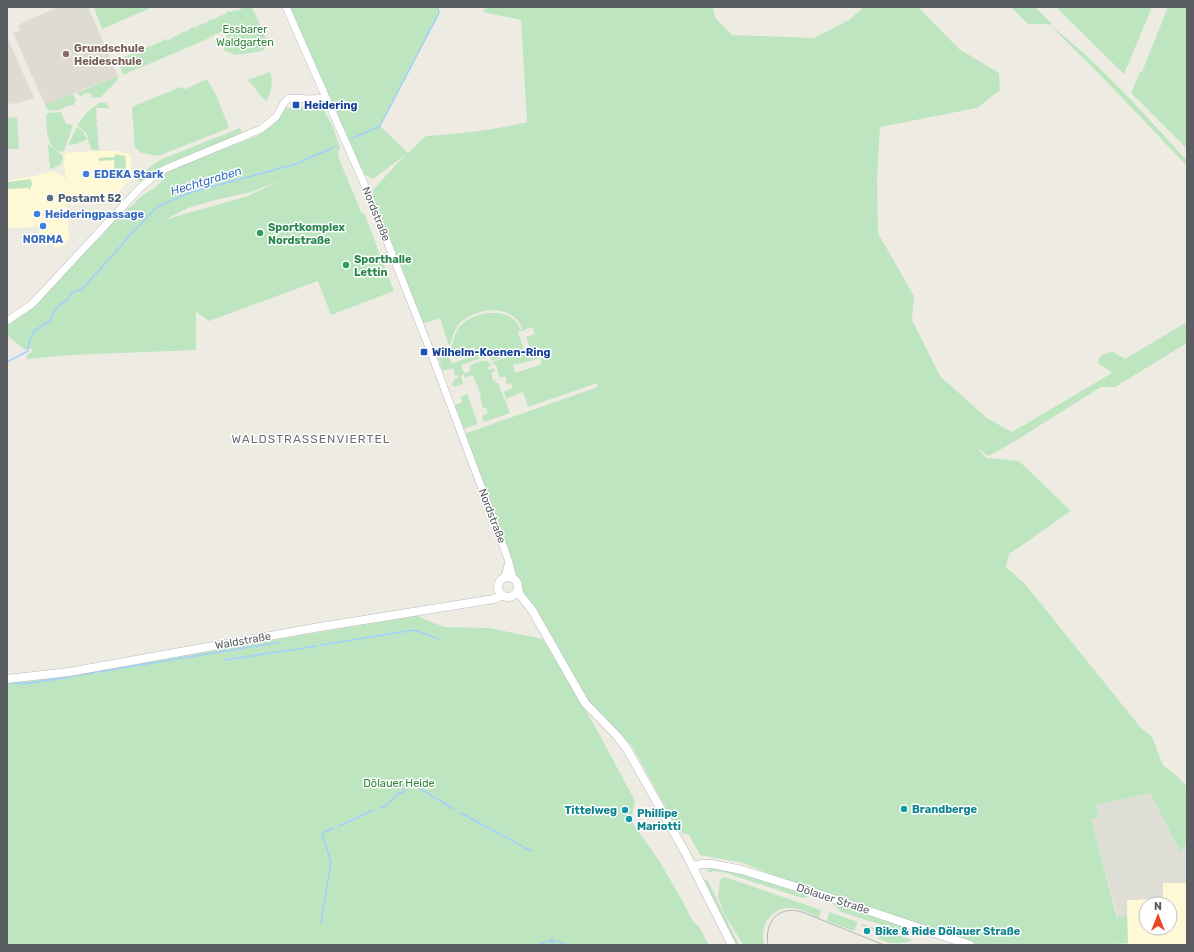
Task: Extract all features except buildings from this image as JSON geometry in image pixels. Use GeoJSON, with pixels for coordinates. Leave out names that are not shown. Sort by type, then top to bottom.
{"type":"FeatureCollection","features":[{"type":"Feature","properties":{"kind":"main road"},"geometry":{"type":"LineString","coordinates":[[509,577],[500,581],[501,593],[510,597],[515,593]]}},
{"type":"Feature","properties":{"kind":"main road","name":"Nordstraße"},"geometry":{"type":"LineString","coordinates":[[509,577],[518,583],[515,593],[526,602],[532,610],[585,704],[618,737],[627,749],[693,866],[732,945]]}},
{"type":"Feature","properties":{"kind":"main road","name":"Waldstraße"},"geometry":{"type":"LineString","coordinates":[[7,679],[69,672],[479,601],[491,595],[501,593]]}},
{"type":"Feature","properties":{"kind":"main road","name":"Dölauer Straße"},"geometry":{"type":"LineString","coordinates":[[693,866],[712,864],[742,870],[825,896],[970,945]]}},
{"type":"Feature","properties":{"kind":"street","name":"Nordstraße"},"geometry":{"type":"LineString","coordinates":[[286,7],[366,188],[428,345],[508,559],[509,577]]}},
{"type":"Feature","properties":{"kind":"street"},"geometry":{"type":"LineString","coordinates":[[7,321],[32,304],[139,189],[159,172],[261,129],[276,117],[284,103],[289,98],[326,98]]}},
{"type":"Feature","properties":{"kind":"shaded area","name":"Grundschule Heideschule"},"geometry":{"type":"Polygon","coordinates":[[[58,7],[88,7],[118,76],[45,105],[13,33],[20,30],[18,25],[58,7]]]}},
{"type":"Feature","properties":{"kind":"shaded area"},"geometry":{"type":"Polygon","coordinates":[[[7,37],[34,98],[19,103],[7,104],[7,37]]]}},
{"type":"Feature","properties":{"kind":"shaded area"},"geometry":{"type":"Polygon","coordinates":[[[115,151],[130,154],[132,178],[112,199],[99,203],[67,205],[69,240],[62,246],[55,248],[50,243],[47,246],[39,239],[39,227],[7,228],[7,181],[54,171],[66,179],[64,165],[65,153],[115,151]]]}},
{"type":"Feature","properties":{"kind":"shaded area"},"geometry":{"type":"Polygon","coordinates":[[[1150,793],[1181,851],[1187,842],[1187,883],[1163,883],[1163,896],[1138,896],[1138,900],[1127,900],[1127,916],[1118,917],[1091,819],[1099,817],[1096,805],[1150,793]]]}},
{"type":"Feature","properties":{"kind":"shaded area"},"geometry":{"type":"Polygon","coordinates":[[[1163,883],[1187,883],[1187,945],[1128,945],[1127,900],[1138,900],[1138,936],[1178,936],[1178,896],[1163,896],[1163,883]]]}},
{"type":"Feature","properties":{"kind":"green space"},"geometry":{"type":"Polygon","coordinates":[[[153,7],[102,29],[94,8],[153,7]]]}},
{"type":"Feature","properties":{"kind":"green space","name":"Essbarer Waldgarten"},"geometry":{"type":"Polygon","coordinates":[[[245,7],[252,7],[269,45],[262,51],[235,55],[224,50],[227,37],[226,29],[203,41],[123,75],[118,61],[119,59],[163,41],[164,39],[168,40],[190,30],[189,29],[193,27],[194,28],[226,14],[226,12],[236,11],[245,7]]]}},
{"type":"Feature","properties":{"kind":"green space"},"geometry":{"type":"Polygon","coordinates":[[[290,7],[438,7],[439,13],[380,126],[408,153],[426,136],[477,131],[527,122],[521,20],[483,12],[486,7],[712,7],[716,19],[732,35],[814,38],[849,20],[864,7],[918,7],[959,49],[999,73],[1000,90],[977,108],[880,127],[877,179],[878,233],[914,296],[912,320],[940,376],[987,418],[1012,432],[1112,373],[1098,363],[1100,356],[1112,351],[1125,359],[1187,322],[1187,343],[1115,387],[1101,387],[988,456],[978,448],[986,458],[1019,461],[1071,511],[1009,554],[1006,567],[1025,584],[1141,728],[1152,737],[1163,765],[1179,778],[1187,787],[1187,842],[1181,852],[1150,793],[1096,805],[1099,817],[1091,819],[1117,917],[1127,916],[1128,943],[1096,945],[970,945],[825,896],[743,863],[700,855],[689,835],[679,832],[632,746],[590,706],[522,594],[461,435],[598,387],[597,383],[528,407],[523,392],[506,399],[504,392],[513,388],[511,383],[507,384],[505,376],[500,378],[496,365],[492,362],[525,352],[528,358],[532,356],[534,360],[513,365],[515,373],[542,364],[540,358],[535,360],[526,337],[535,334],[532,327],[518,332],[524,350],[492,361],[489,354],[485,356],[486,358],[481,358],[461,365],[464,373],[470,371],[470,365],[482,361],[487,361],[492,365],[488,367],[488,370],[494,368],[495,371],[491,373],[493,381],[495,380],[496,383],[498,383],[510,413],[484,422],[482,416],[488,413],[486,407],[483,408],[481,395],[473,375],[465,378],[464,374],[462,375],[461,377],[463,384],[454,387],[452,384],[454,379],[459,377],[458,375],[455,376],[453,368],[443,371],[439,360],[441,359],[438,360],[437,355],[444,352],[451,346],[457,330],[472,317],[487,313],[502,314],[515,321],[521,330],[522,329],[517,320],[510,314],[503,311],[495,310],[479,312],[471,315],[459,324],[449,346],[440,318],[419,325],[372,191],[405,155],[373,179],[362,173],[290,7]],[[474,347],[449,356],[452,364],[467,358],[466,354],[475,350],[474,347]]]}},
{"type":"Feature","properties":{"kind":"green space"},"geometry":{"type":"Polygon","coordinates":[[[1011,7],[1035,7],[1052,24],[1028,24],[1011,7]]]}},
{"type":"Feature","properties":{"kind":"green space"},"geometry":{"type":"Polygon","coordinates":[[[1056,7],[1152,7],[1124,74],[1056,7]]]}},
{"type":"Feature","properties":{"kind":"green space"},"geometry":{"type":"Polygon","coordinates":[[[1168,7],[1187,7],[1187,149],[1131,93],[1140,72],[1142,72],[1168,7]]]}},
{"type":"Feature","properties":{"kind":"green space"},"geometry":{"type":"Polygon","coordinates":[[[1050,25],[1087,56],[1122,90],[1187,161],[1187,166],[1103,78],[1050,25]]]}},
{"type":"Feature","properties":{"kind":"green space"},"geometry":{"type":"Polygon","coordinates":[[[270,72],[272,80],[266,102],[248,80],[270,72]]]}},
{"type":"Feature","properties":{"kind":"green space"},"geometry":{"type":"Polygon","coordinates":[[[118,76],[117,81],[101,97],[92,98],[91,94],[85,93],[81,97],[77,93],[118,76]]]}},
{"type":"Feature","properties":{"kind":"green space"},"geometry":{"type":"Polygon","coordinates":[[[207,79],[217,97],[229,128],[158,156],[142,153],[135,148],[132,109],[134,106],[181,87],[186,89],[207,79]]]}},
{"type":"Feature","properties":{"kind":"green space"},"geometry":{"type":"Polygon","coordinates":[[[73,94],[76,100],[74,105],[58,110],[51,110],[47,109],[45,105],[73,94]]]}},
{"type":"Feature","properties":{"kind":"green space"},"geometry":{"type":"Polygon","coordinates":[[[101,102],[106,103],[110,108],[96,108],[96,126],[99,150],[92,150],[87,134],[78,126],[78,124],[87,112],[101,102]]]}},
{"type":"Feature","properties":{"kind":"green space"},"geometry":{"type":"Polygon","coordinates":[[[302,106],[322,107],[333,127],[340,148],[338,152],[339,159],[362,214],[364,213],[394,291],[331,315],[318,281],[209,321],[196,312],[196,350],[71,355],[27,359],[27,355],[32,352],[31,348],[25,350],[8,336],[7,324],[85,249],[102,236],[114,218],[132,206],[140,197],[153,189],[161,182],[166,173],[173,168],[257,136],[273,125],[286,108],[301,108],[302,106]],[[280,181],[251,192],[188,208],[164,220],[248,196],[280,181]]]}},
{"type":"Feature","properties":{"kind":"green space"},"geometry":{"type":"Polygon","coordinates":[[[61,112],[66,124],[73,125],[64,151],[62,152],[53,147],[50,143],[47,132],[46,116],[48,113],[61,112]]]}},
{"type":"Feature","properties":{"kind":"green space"},"geometry":{"type":"Polygon","coordinates":[[[17,117],[19,149],[7,149],[7,118],[17,117]]]}},
{"type":"Feature","properties":{"kind":"green space"},"geometry":{"type":"Polygon","coordinates":[[[77,127],[83,132],[87,139],[77,144],[68,145],[77,127]]]}},
{"type":"Feature","properties":{"kind":"green space"},"geometry":{"type":"Polygon","coordinates":[[[240,128],[243,134],[142,182],[136,180],[135,178],[160,160],[240,128]]]}},
{"type":"Feature","properties":{"kind":"green space"},"geometry":{"type":"Polygon","coordinates":[[[48,144],[63,157],[61,164],[51,169],[50,168],[48,144]]]}},
{"type":"Feature","properties":{"kind":"green space"},"geometry":{"type":"Polygon","coordinates":[[[115,154],[125,156],[127,176],[115,177],[114,160],[99,161],[99,158],[115,157],[115,154]]]}},
{"type":"Feature","properties":{"kind":"green space"},"geometry":{"type":"Polygon","coordinates":[[[31,179],[32,184],[30,190],[28,188],[7,189],[7,182],[31,179]]]}},
{"type":"Feature","properties":{"kind":"green space"},"geometry":{"type":"Polygon","coordinates":[[[467,394],[478,424],[464,429],[455,405],[462,402],[461,397],[467,394]]]}},
{"type":"Feature","properties":{"kind":"green space","name":"Dölauer Heide"},"geometry":{"type":"Polygon","coordinates":[[[417,616],[444,627],[489,628],[543,639],[597,730],[635,801],[631,821],[658,859],[693,922],[699,927],[709,945],[7,945],[7,682],[70,674],[417,616]]]}},
{"type":"Feature","properties":{"kind":"green space"},"geometry":{"type":"Polygon","coordinates":[[[712,868],[736,871],[815,897],[802,898],[726,873],[714,871],[708,873],[707,870],[712,868]]]}},
{"type":"Feature","properties":{"kind":"green space"},"geometry":{"type":"Polygon","coordinates":[[[725,877],[821,910],[819,918],[792,908],[778,910],[768,919],[765,925],[763,931],[764,945],[743,945],[724,913],[718,897],[720,879],[725,877]]]}},
{"type":"Feature","properties":{"kind":"green space"},"geometry":{"type":"Polygon","coordinates":[[[704,880],[708,881],[739,945],[736,945],[704,880]]]}},
{"type":"Feature","properties":{"kind":"green space"},"geometry":{"type":"Polygon","coordinates":[[[833,903],[916,931],[918,933],[917,936],[841,912],[833,903]]]}},
{"type":"Feature","properties":{"kind":"green space"},"geometry":{"type":"Polygon","coordinates":[[[829,912],[858,922],[854,931],[827,921],[829,912]]]}},
{"type":"Feature","properties":{"kind":"green space"},"geometry":{"type":"Polygon","coordinates":[[[862,924],[912,940],[899,943],[886,942],[878,938],[879,933],[861,926],[862,924]]]}},
{"type":"Feature","properties":{"kind":"waterway","name":"Hechtgraben"},"geometry":{"type":"LineString","coordinates":[[351,139],[380,126],[439,13],[438,7]]}},
{"type":"Feature","properties":{"kind":"waterway","name":"Hechtgraben"},"geometry":{"type":"LineString","coordinates":[[7,362],[28,351],[29,342],[34,331],[51,320],[53,313],[59,305],[67,300],[73,292],[81,290],[157,207],[189,193],[296,164],[334,147]]}},
{"type":"Feature","properties":{"kind":"waterway"},"geometry":{"type":"LineString","coordinates":[[321,645],[414,630],[439,639]]}},
{"type":"Feature","properties":{"kind":"waterway"},"geometry":{"type":"LineString","coordinates":[[73,676],[281,642]]}},
{"type":"Feature","properties":{"kind":"waterway"},"geometry":{"type":"LineString","coordinates":[[225,660],[317,646]]}},
{"type":"Feature","properties":{"kind":"waterway"},"geometry":{"type":"LineString","coordinates":[[14,683],[23,684],[70,677]]}},
{"type":"Feature","properties":{"kind":"waterway"},"geometry":{"type":"LineString","coordinates":[[381,808],[387,805],[397,794],[403,792],[412,784],[454,809]]}},
{"type":"Feature","properties":{"kind":"waterway"},"geometry":{"type":"LineString","coordinates":[[339,826],[374,810]]}},
{"type":"Feature","properties":{"kind":"waterway"},"geometry":{"type":"LineString","coordinates":[[461,813],[531,851]]}},
{"type":"Feature","properties":{"kind":"waterway"},"geometry":{"type":"LineString","coordinates":[[321,922],[331,862],[322,833],[334,828]]}},
{"type":"Feature","properties":{"kind":"waterway"},"geometry":{"type":"LineString","coordinates":[[551,939],[553,945]]}},
{"type":"Feature","properties":{"kind":"waterway"},"geometry":{"type":"LineString","coordinates":[[539,945],[553,940],[567,945]]}},
{"type":"Feature","properties":{"kind":"tram line"},"geometry":{"type":"LineString","coordinates":[[768,945],[768,929],[774,917],[780,913],[793,910],[802,912],[884,945]]}},
{"type":"Feature","properties":{"kind":"place","name":"Grundschule Heideschule"},"geometry":{"type":"Point","coordinates":[66,54]}},
{"type":"Feature","properties":{"kind":"place","name":"Heidering"},"geometry":{"type":"Point","coordinates":[296,105]}},
{"type":"Feature","properties":{"kind":"place","name":"EDEKA Stark"},"geometry":{"type":"Point","coordinates":[86,174]}},
{"type":"Feature","properties":{"kind":"place","name":"Postamt 52"},"geometry":{"type":"Point","coordinates":[50,198]}},
{"type":"Feature","properties":{"kind":"place","name":"Heideringpassage"},"geometry":{"type":"Point","coordinates":[37,214]}},
{"type":"Feature","properties":{"kind":"place","name":"NORMA"},"geometry":{"type":"Point","coordinates":[43,226]}},
{"type":"Feature","properties":{"kind":"place","name":"Sportkomplex Nordstraße"},"geometry":{"type":"Point","coordinates":[260,233]}},
{"type":"Feature","properties":{"kind":"place","name":"Sporthalle Lettin"},"geometry":{"type":"Point","coordinates":[346,265]}},
{"type":"Feature","properties":{"kind":"place","name":"Wilhelm-Koenen-Ring"},"geometry":{"type":"Point","coordinates":[424,352]}},
{"type":"Feature","properties":{"kind":"place","name":"Brandberge"},"geometry":{"type":"Point","coordinates":[904,809]}},
{"type":"Feature","properties":{"kind":"place","name":"Tittelweg"},"geometry":{"type":"Point","coordinates":[625,810]}},
{"type":"Feature","properties":{"kind":"place","name":"Phillipe Mariotti"},"geometry":{"type":"Point","coordinates":[629,819]}},
{"type":"Feature","properties":{"kind":"place","name":"Bike & Ride Dölauer Straße"},"geometry":{"type":"Point","coordinates":[867,931]}},
{"type":"Feature","properties":{"kind":"district","name":"WALDSTRASSENVIERTEL"},"geometry":{"type":"Point","coordinates":[311,439]}}]}
